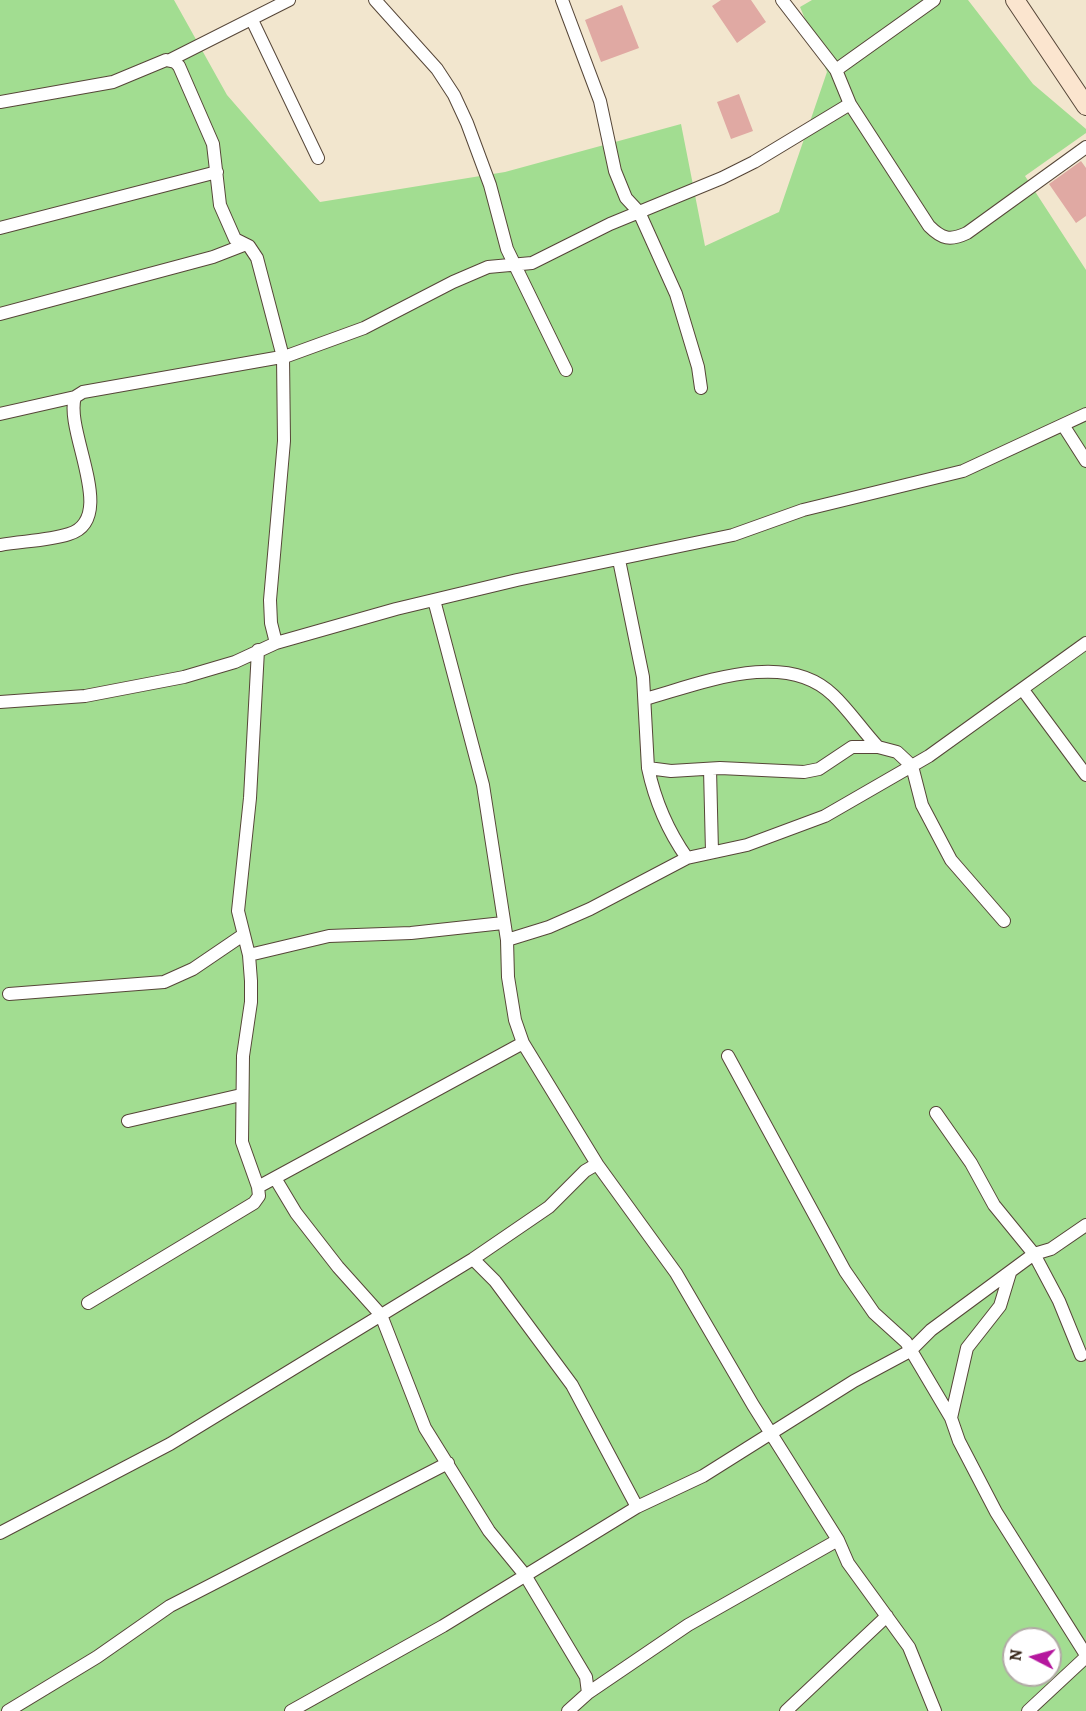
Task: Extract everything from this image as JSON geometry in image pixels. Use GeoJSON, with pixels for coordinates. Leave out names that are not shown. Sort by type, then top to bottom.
{"type":"FeatureCollection","features":[{"type":"Feature","properties":{"kind":"main road"},"geometry":{"type":"LineString","coordinates":[[1015,0],[1086,106]]}},
{"type":"Feature","properties":{"kind":"street"},"geometry":{"type":"LineString","coordinates":[[0,102],[113,82],[170,60],[289,0]]}},
{"type":"Feature","properties":{"kind":"street"},"geometry":{"type":"LineString","coordinates":[[375,0],[437,69],[454,95],[490,185],[507,249],[566,370]]}},
{"type":"Feature","properties":{"kind":"street"},"geometry":{"type":"LineString","coordinates":[[562,0],[597,92],[615,171],[626,198],[639,212],[676,294],[698,367],[701,388]]}},
{"type":"Feature","properties":{"kind":"street"},"geometry":{"type":"LineString","coordinates":[[782,0],[836,70],[850,104],[929,226],[939,236],[948,239],[968,233],[1086,147]]}},
{"type":"Feature","properties":{"kind":"street"},"geometry":{"type":"LineString","coordinates":[[836,70],[934,0]]}},
{"type":"Feature","properties":{"kind":"street"},"geometry":{"type":"LineString","coordinates":[[252,20],[318,158]]}},
{"type":"Feature","properties":{"kind":"street"},"geometry":{"type":"LineString","coordinates":[[170,60],[178,66],[209,129],[220,205],[235,239],[249,246],[257,258],[283,357],[284,441],[270,600],[271,623],[276,643]]}},
{"type":"Feature","properties":{"kind":"street"},"geometry":{"type":"LineString","coordinates":[[0,414],[75,397],[82,392],[283,357],[364,328],[453,282],[488,267],[532,263],[610,224],[754,162],[850,104]]}},
{"type":"Feature","properties":{"kind":"street"},"geometry":{"type":"LineString","coordinates":[[0,228],[217,172]]}},
{"type":"Feature","properties":{"kind":"street"},"geometry":{"type":"LineString","coordinates":[[0,314],[213,256],[244,245]]}},
{"type":"Feature","properties":{"kind":"street"},"geometry":{"type":"LineString","coordinates":[[0,545],[70,534],[82,526],[91,502],[72,416],[75,397]]}},
{"type":"Feature","properties":{"kind":"street"},"geometry":{"type":"LineString","coordinates":[[0,702],[107,693],[225,665],[276,643],[434,600],[517,580],[733,535],[803,510],[953,474],[1086,414]]}},
{"type":"Feature","properties":{"kind":"street"},"geometry":{"type":"LineString","coordinates":[[1063,425],[1086,460]]}},
{"type":"Feature","properties":{"kind":"street"},"geometry":{"type":"LineString","coordinates":[[619,560],[645,699],[648,768],[662,815],[674,840],[687,858]]}},
{"type":"Feature","properties":{"kind":"street"},"geometry":{"type":"LineString","coordinates":[[434,600],[483,785],[507,940],[508,977],[515,1020],[522,1043],[597,1164],[676,1273],[838,1540],[848,1563],[909,1647],[935,1711]]}},
{"type":"Feature","properties":{"kind":"street"},"geometry":{"type":"LineString","coordinates":[[507,940],[549,927],[590,909],[687,858],[747,845],[825,816],[912,766],[983,720],[1086,644]]}},
{"type":"Feature","properties":{"kind":"street"},"geometry":{"type":"LineString","coordinates":[[88,1303],[254,1203],[259,1196],[258,1187],[243,1150],[241,1095],[251,1002],[249,955],[238,911],[250,798],[258,650]]}},
{"type":"Feature","properties":{"kind":"street"},"geometry":{"type":"LineString","coordinates":[[645,699],[757,671],[791,672],[815,682],[832,694],[878,747]]}},
{"type":"Feature","properties":{"kind":"street"},"geometry":{"type":"LineString","coordinates":[[1023,690],[1086,775]]}},
{"type":"Feature","properties":{"kind":"street"},"geometry":{"type":"LineString","coordinates":[[648,768],[671,771],[710,769],[812,771],[852,747],[878,747],[897,752],[912,766],[922,805],[951,860],[1004,921]]}},
{"type":"Feature","properties":{"kind":"street"},"geometry":{"type":"LineString","coordinates":[[710,769],[712,852]]}},
{"type":"Feature","properties":{"kind":"street"},"geometry":{"type":"LineString","coordinates":[[249,955],[329,936],[411,933],[503,923]]}},
{"type":"Feature","properties":{"kind":"street"},"geometry":{"type":"LineString","coordinates":[[9,994],[164,982],[193,969],[243,935]]}},
{"type":"Feature","properties":{"kind":"street"},"geometry":{"type":"LineString","coordinates":[[258,1187],[522,1043]]}},
{"type":"Feature","properties":{"kind":"street"},"geometry":{"type":"LineString","coordinates":[[728,1056],[845,1271],[874,1313],[899,1333],[951,1418],[959,1441],[996,1512],[1086,1656],[1028,1711]]}},
{"type":"Feature","properties":{"kind":"street"},"geometry":{"type":"LineString","coordinates":[[128,1121],[241,1095]]}},
{"type":"Feature","properties":{"kind":"street"},"geometry":{"type":"LineString","coordinates":[[936,1113],[970,1162],[994,1205],[1034,1254],[1059,1302],[1081,1355]]}},
{"type":"Feature","properties":{"kind":"street"},"geometry":{"type":"LineString","coordinates":[[0,1533],[170,1444],[473,1259],[549,1207],[585,1171],[597,1164]]}},
{"type":"Feature","properties":{"kind":"street"},"geometry":{"type":"LineString","coordinates":[[275,1178],[296,1213],[338,1267],[381,1315],[425,1428],[489,1531],[525,1575],[586,1677],[588,1693]]}},
{"type":"Feature","properties":{"kind":"street"},"geometry":{"type":"LineString","coordinates":[[291,1711],[443,1626],[637,1507],[703,1476],[854,1381],[910,1351],[931,1330],[1034,1254],[1051,1249],[1086,1226]]}},
{"type":"Feature","properties":{"kind":"street"},"geometry":{"type":"LineString","coordinates":[[473,1259],[495,1281],[572,1385],[637,1507]]}},
{"type":"Feature","properties":{"kind":"street"},"geometry":{"type":"LineString","coordinates":[[951,1418],[967,1348],[1000,1306],[1010,1273]]}},
{"type":"Feature","properties":{"kind":"street"},"geometry":{"type":"LineString","coordinates":[[8,1711],[97,1656],[170,1606],[448,1463]]}},
{"type":"Feature","properties":{"kind":"street"},"geometry":{"type":"LineString","coordinates":[[568,1711],[588,1693],[688,1625],[838,1540]]}},
{"type":"Feature","properties":{"kind":"street"},"geometry":{"type":"LineString","coordinates":[[786,1711],[887,1616]]}},
{"type":"Feature","properties":{"kind":"green space"},"geometry":{"type":"Polygon","coordinates":[[[0,0],[174,0],[227,95],[320,202],[505,172],[681,124],[705,246],[779,212],[827,72],[800,7],[812,0],[968,0],[1033,84],[1086,129],[1086,133],[1025,176],[1086,270],[1086,1711],[0,1711],[0,0]]]}},
{"type":"Feature","properties":{"kind":"building"},"geometry":{"type":"Polygon","coordinates":[[[721,0],[751,0],[766,22],[737,43],[712,6],[721,0]]]}},
{"type":"Feature","properties":{"kind":"building"},"geometry":{"type":"Polygon","coordinates":[[[622,5],[639,48],[601,62],[585,20],[622,5]]]}},
{"type":"Feature","properties":{"kind":"building"},"geometry":{"type":"Polygon","coordinates":[[[739,94],[753,131],[731,139],[717,102],[739,94]]]}},
{"type":"Feature","properties":{"kind":"building"},"geometry":{"type":"Polygon","coordinates":[[[1081,161],[1086,168],[1086,216],[1076,223],[1049,184],[1081,161]]]}}]}
